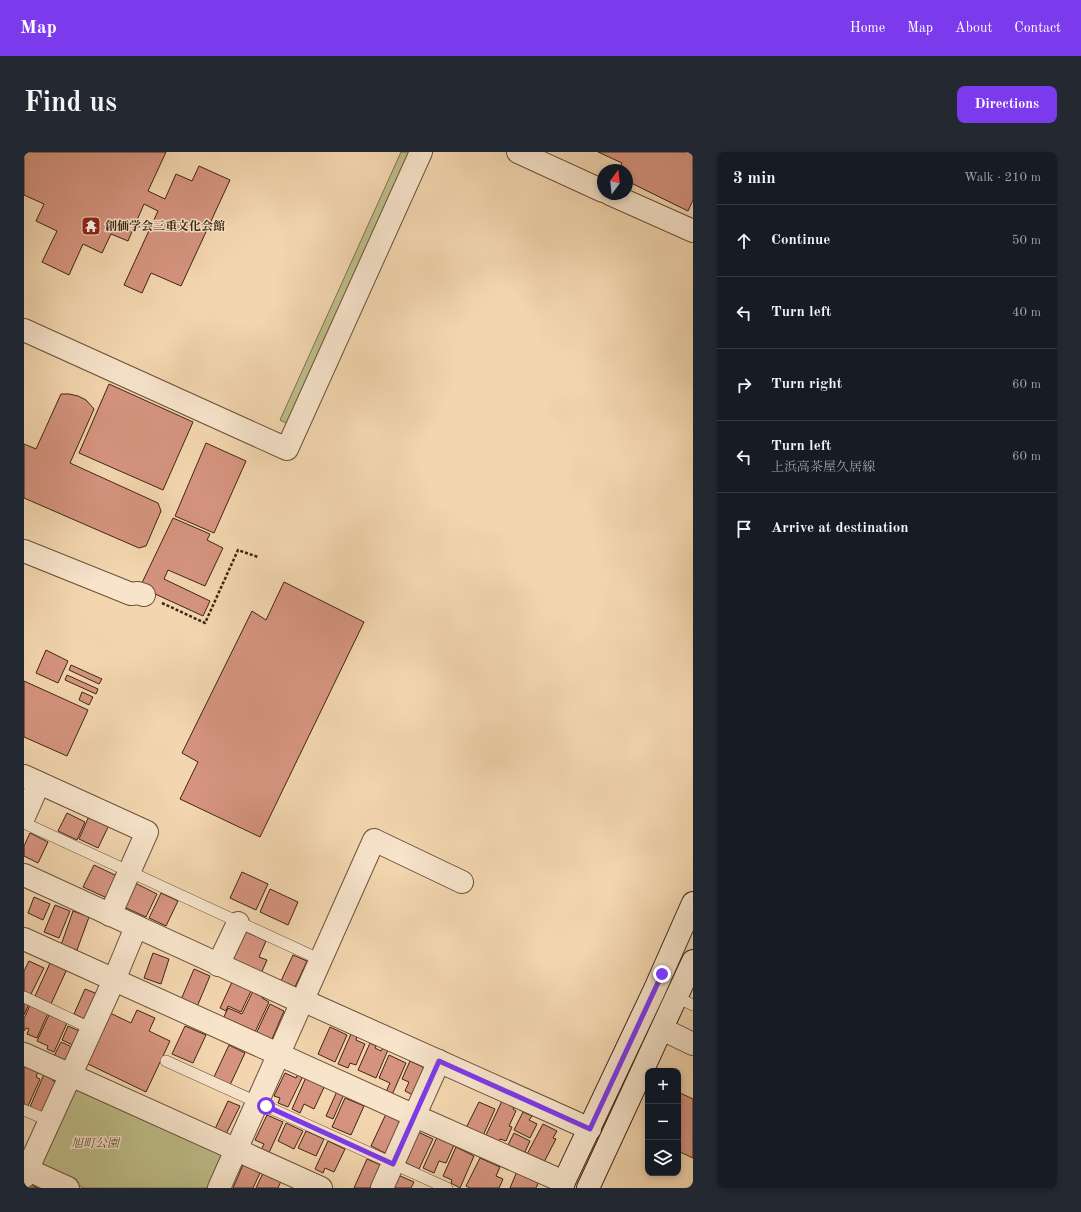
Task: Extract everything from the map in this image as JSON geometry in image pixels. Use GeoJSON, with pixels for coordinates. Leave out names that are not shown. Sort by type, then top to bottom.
{"type":"FeatureCollection","features":[{"type":"Feature","properties":{"kind":"street"},"geometry":{"type":"LineString","coordinates":[[24,330],[287,450],[421,152]]}},
{"type":"Feature","properties":{"kind":"street"},"geometry":{"type":"LineString","coordinates":[[518,152],[597,188]]}},
{"type":"Feature","properties":{"kind":"street"},"geometry":{"type":"LineString","coordinates":[[623,200],[693,231]]}},
{"type":"Feature","properties":{"kind":"street"},"geometry":{"type":"LineString","coordinates":[[24,551],[131,594],[144,594]]}},
{"type":"Feature","properties":{"kind":"street"},"geometry":{"type":"LineString","coordinates":[[24,817],[32,779],[147,832],[110,915]]}},
{"type":"Feature","properties":{"kind":"street"},"geometry":{"type":"LineString","coordinates":[[219,1188],[374,840],[462,882]]}},
{"type":"Feature","properties":{"kind":"street"},"geometry":{"type":"LineString","coordinates":[[24,875],[218,965],[301,1002],[311,1004],[590,1129]]}},
{"type":"Feature","properties":{"kind":"street"},"geometry":{"type":"LineString","coordinates":[[24,939],[415,1116],[563,1185],[693,903]]}},
{"type":"Feature","properties":{"kind":"street"},"geometry":{"type":"LineString","coordinates":[[218,965],[238,922]]}},
{"type":"Feature","properties":{"kind":"street"},"geometry":{"type":"LineString","coordinates":[[68,1188],[25,1171],[71,1076],[136,927]]}},
{"type":"Feature","properties":{"kind":"street"},"geometry":{"type":"LineString","coordinates":[[588,1188],[662,1029],[685,1001],[693,961]]}},
{"type":"Feature","properties":{"kind":"street"},"geometry":{"type":"LineString","coordinates":[[662,1029],[693,1044]]}},
{"type":"Feature","properties":{"kind":"street"},"geometry":{"type":"LineString","coordinates":[[24,1054],[321,1188]]}},
{"type":"Feature","properties":{"kind":"street"},"geometry":{"type":"LineString","coordinates":[[382,1188],[439,1061]]}},
{"type":"Feature","properties":{"kind":"lane"},"geometry":{"type":"LineString","coordinates":[[24,824],[321,960]]}},
{"type":"Feature","properties":{"kind":"lane"},"geometry":{"type":"LineString","coordinates":[[24,997],[92,1029]]}},
{"type":"Feature","properties":{"kind":"lane"},"geometry":{"type":"LineString","coordinates":[[166,1061],[447,1188]]}},
{"type":"Feature","properties":{"kind":"lane"},"geometry":{"type":"LineString","coordinates":[[24,1110],[50,1121]]}},
{"type":"Feature","properties":{"kind":"path"},"geometry":{"type":"LineString","coordinates":[[144,594],[205,623],[238,550],[258,557]]}},
{"type":"Feature","properties":{"kind":"green space"},"geometry":{"type":"Polygon","coordinates":[[[401,152],[411,152],[288,424],[280,420],[401,152]]]}},
{"type":"Feature","properties":{"kind":"green space","name":"旭町公園"},"geometry":{"type":"Polygon","coordinates":[[[73,1084],[218,1148],[221,1158],[207,1188],[84,1188],[35,1166],[73,1084]]]}},
{"type":"Feature","properties":{"kind":"building","name":"創価学会三重文化会館"},"geometry":{"type":"Polygon","coordinates":[[[24,152],[166,152],[148,191],[165,199],[176,174],[192,181],[199,166],[230,180],[181,286],[151,273],[142,293],[124,285],[158,211],[144,204],[128,241],[111,234],[102,253],[83,244],[69,275],[42,262],[57,231],[36,221],[44,204],[24,195],[24,152]]]}},
{"type":"Feature","properties":{"kind":"building"},"geometry":{"type":"Polygon","coordinates":[[[598,152],[693,152],[693,200],[688,211],[633,184],[633,164],[622,163],[598,152]]]}},
{"type":"Feature","properties":{"kind":"building"},"geometry":{"type":"Polygon","coordinates":[[[109,384],[193,422],[163,490],[79,453],[109,384]]]}},
{"type":"Feature","properties":{"kind":"building"},"geometry":{"type":"Polygon","coordinates":[[[61,394],[78,396],[86,400],[94,409],[70,463],[158,503],[161,511],[146,546],[139,548],[24,498],[24,444],[36,449],[61,394]]]}},
{"type":"Feature","properties":{"kind":"building"},"geometry":{"type":"Polygon","coordinates":[[[206,443],[246,461],[214,533],[175,516],[206,443]]]}},
{"type":"Feature","properties":{"kind":"building"},"geometry":{"type":"Polygon","coordinates":[[[173,518],[210,534],[207,540],[223,548],[205,586],[168,570],[164,579],[210,601],[203,616],[140,587],[173,518]]]}},
{"type":"Feature","properties":{"kind":"building"},"geometry":{"type":"Polygon","coordinates":[[[284,582],[364,622],[260,837],[180,799],[198,762],[182,753],[252,611],[266,620],[284,582]]]}},
{"type":"Feature","properties":{"kind":"building"},"geometry":{"type":"Polygon","coordinates":[[[46,650],[68,661],[58,683],[36,673],[46,650]]]}},
{"type":"Feature","properties":{"kind":"building"},"geometry":{"type":"Polygon","coordinates":[[[71,665],[102,679],[99,684],[69,670],[71,665]]]}},
{"type":"Feature","properties":{"kind":"building"},"geometry":{"type":"Polygon","coordinates":[[[67,675],[98,689],[96,694],[65,680],[67,675]]]}},
{"type":"Feature","properties":{"kind":"building"},"geometry":{"type":"Polygon","coordinates":[[[24,681],[88,710],[67,756],[24,737],[24,681]]]}},
{"type":"Feature","properties":{"kind":"building"},"geometry":{"type":"Polygon","coordinates":[[[82,692],[93,697],[89,705],[79,700],[82,692]]]}},
{"type":"Feature","properties":{"kind":"building"},"geometry":{"type":"Polygon","coordinates":[[[67,813],[85,822],[77,840],[58,831],[67,813]]]}},
{"type":"Feature","properties":{"kind":"building"},"geometry":{"type":"Polygon","coordinates":[[[90,814],[110,823],[98,848],[79,839],[90,814]]]}},
{"type":"Feature","properties":{"kind":"building"},"geometry":{"type":"Polygon","coordinates":[[[30,833],[48,842],[38,863],[24,856],[24,846],[30,833]]]}},
{"type":"Feature","properties":{"kind":"building"},"geometry":{"type":"Polygon","coordinates":[[[94,865],[117,876],[107,898],[83,887],[94,865]]]}},
{"type":"Feature","properties":{"kind":"building"},"geometry":{"type":"Polygon","coordinates":[[[242,872],[268,884],[256,910],[230,898],[242,872]]]}},
{"type":"Feature","properties":{"kind":"building"},"geometry":{"type":"Polygon","coordinates":[[[135,883],[157,894],[146,917],[124,907],[135,883]]]}},
{"type":"Feature","properties":{"kind":"building"},"geometry":{"type":"Polygon","coordinates":[[[270,889],[298,902],[288,925],[260,912],[270,889]]]}},
{"type":"Feature","properties":{"kind":"building"},"geometry":{"type":"Polygon","coordinates":[[[161,893],[178,901],[166,926],[149,918],[161,893]]]}},
{"type":"Feature","properties":{"kind":"building"},"geometry":{"type":"Polygon","coordinates":[[[34,897],[50,904],[43,920],[28,913],[34,897]]]}},
{"type":"Feature","properties":{"kind":"building"},"geometry":{"type":"Polygon","coordinates":[[[55,905],[70,911],[59,938],[44,932],[55,905]]]}},
{"type":"Feature","properties":{"kind":"building"},"geometry":{"type":"Polygon","coordinates":[[[73,911],[89,917],[77,950],[61,945],[73,911]]]}},
{"type":"Feature","properties":{"kind":"building"},"geometry":{"type":"Polygon","coordinates":[[[242,930],[266,941],[259,957],[267,960],[259,978],[229,958],[242,930]]]}},
{"type":"Feature","properties":{"kind":"building"},"geometry":{"type":"Polygon","coordinates":[[[153,953],[169,959],[161,984],[144,978],[153,953]]]}},
{"type":"Feature","properties":{"kind":"building"},"geometry":{"type":"Polygon","coordinates":[[[293,955],[307,961],[295,987],[281,981],[293,955]]]}},
{"type":"Feature","properties":{"kind":"building"},"geometry":{"type":"Polygon","coordinates":[[[29,961],[44,968],[31,994],[24,991],[24,971],[29,961]]]}},
{"type":"Feature","properties":{"kind":"building"},"geometry":{"type":"Polygon","coordinates":[[[51,961],[67,969],[51,1004],[35,996],[51,961]]]}},
{"type":"Feature","properties":{"kind":"building"},"geometry":{"type":"Polygon","coordinates":[[[194,969],[210,976],[196,1009],[180,1002],[194,969]]]}},
{"type":"Feature","properties":{"kind":"building"},"geometry":{"type":"Polygon","coordinates":[[[232,982],[251,991],[241,1012],[228,1006],[226,1011],[220,1008],[232,982]]]}},
{"type":"Feature","properties":{"kind":"building"},"geometry":{"type":"Polygon","coordinates":[[[85,989],[100,995],[89,1021],[74,1014],[85,989]]]}},
{"type":"Feature","properties":{"kind":"building"},"geometry":{"type":"Polygon","coordinates":[[[253,991],[263,995],[262,998],[269,1002],[255,1032],[222,1021],[228,1008],[242,1014],[253,991]]]}},
{"type":"Feature","properties":{"kind":"building"},"geometry":{"type":"Polygon","coordinates":[[[24,1002],[29,1004],[24,1015],[24,1002]]]}},
{"type":"Feature","properties":{"kind":"building"},"geometry":{"type":"Polygon","coordinates":[[[270,1004],[284,1011],[272,1039],[261,1034],[259,1037],[255,1036],[270,1004]]]}},
{"type":"Feature","properties":{"kind":"building"},"geometry":{"type":"Polygon","coordinates":[[[30,1005],[48,1013],[37,1038],[27,1034],[29,1029],[26,1028],[24,1031],[24,1019],[30,1005]]]}},
{"type":"Feature","properties":{"kind":"building"},"geometry":{"type":"Polygon","coordinates":[[[137,1010],[155,1018],[149,1031],[170,1041],[146,1092],[84,1062],[108,1012],[131,1023],[137,1010]]]}},
{"type":"Feature","properties":{"kind":"building"},"geometry":{"type":"Polygon","coordinates":[[[49,1015],[67,1023],[54,1052],[47,1049],[48,1046],[37,1041],[49,1015]]]}},
{"type":"Feature","properties":{"kind":"building"},"geometry":{"type":"Polygon","coordinates":[[[68,1026],[84,1033],[77,1047],[62,1040],[68,1026]]]}},
{"type":"Feature","properties":{"kind":"building"},"geometry":{"type":"Polygon","coordinates":[[[185,1026],[206,1035],[193,1063],[172,1054],[185,1026]]]}},
{"type":"Feature","properties":{"kind":"building"},"geometry":{"type":"Polygon","coordinates":[[[330,1027],[347,1035],[335,1062],[318,1054],[330,1027]]]}},
{"type":"Feature","properties":{"kind":"building"},"geometry":{"type":"Polygon","coordinates":[[[351,1034],[357,1036],[356,1040],[365,1044],[356,1065],[350,1063],[348,1068],[338,1064],[351,1034]]]}},
{"type":"Feature","properties":{"kind":"building"},"geometry":{"type":"Polygon","coordinates":[[[61,1042],[76,1049],[68,1067],[52,1060],[61,1042]]]}},
{"type":"Feature","properties":{"kind":"building"},"geometry":{"type":"Polygon","coordinates":[[[370,1043],[381,1051],[383,1048],[388,1050],[376,1078],[358,1070],[370,1043]]]}},
{"type":"Feature","properties":{"kind":"building"},"geometry":{"type":"Polygon","coordinates":[[[229,1045],[245,1053],[230,1085],[214,1077],[229,1045]]]}},
{"type":"Feature","properties":{"kind":"building"},"geometry":{"type":"Polygon","coordinates":[[[389,1055],[406,1063],[391,1097],[385,1094],[390,1083],[379,1078],[389,1055]]]}},
{"type":"Feature","properties":{"kind":"building"},"geometry":{"type":"Polygon","coordinates":[[[410,1061],[427,1069],[415,1096],[405,1091],[409,1082],[402,1079],[410,1061]]]}},
{"type":"Feature","properties":{"kind":"building"},"geometry":{"type":"Polygon","coordinates":[[[26,1064],[39,1069],[36,1077],[40,1079],[28,1106],[24,1104],[24,1068],[26,1064]]]}},
{"type":"Feature","properties":{"kind":"building"},"geometry":{"type":"Polygon","coordinates":[[[45,1072],[54,1076],[52,1080],[61,1085],[47,1115],[30,1107],[45,1072]]]}},
{"type":"Feature","properties":{"kind":"building"},"geometry":{"type":"Polygon","coordinates":[[[299,1072],[304,1074],[288,1107],[278,1103],[280,1098],[274,1096],[285,1073],[296,1078],[299,1072]]]}},
{"type":"Feature","properties":{"kind":"building"},"geometry":{"type":"Polygon","coordinates":[[[307,1075],[326,1083],[314,1109],[304,1104],[300,1113],[292,1109],[307,1075]]]}},
{"type":"Feature","properties":{"kind":"building"},"geometry":{"type":"Polygon","coordinates":[[[338,1089],[345,1092],[333,1119],[326,1116],[338,1089]]]}},
{"type":"Feature","properties":{"kind":"building"},"geometry":{"type":"Polygon","coordinates":[[[681,1093],[693,1099],[693,1158],[681,1152],[681,1093]]]}},
{"type":"Feature","properties":{"kind":"building"},"geometry":{"type":"Polygon","coordinates":[[[345,1098],[364,1106],[351,1135],[332,1127],[345,1098]]]}},
{"type":"Feature","properties":{"kind":"building"},"geometry":{"type":"Polygon","coordinates":[[[228,1101],[240,1106],[226,1134],[215,1129],[228,1101]]]}},
{"type":"Feature","properties":{"kind":"building"},"geometry":{"type":"Polygon","coordinates":[[[502,1101],[514,1107],[513,1109],[516,1111],[509,1126],[512,1127],[506,1141],[500,1139],[499,1141],[486,1135],[502,1101]]]}},
{"type":"Feature","properties":{"kind":"building"},"geometry":{"type":"Polygon","coordinates":[[[479,1102],[495,1109],[482,1138],[465,1130],[479,1102]]]}},
{"type":"Feature","properties":{"kind":"building"},"geometry":{"type":"Polygon","coordinates":[[[523,1112],[532,1116],[529,1120],[537,1124],[530,1138],[514,1130],[523,1112]]]}},
{"type":"Feature","properties":{"kind":"building"},"geometry":{"type":"Polygon","coordinates":[[[386,1114],[402,1121],[387,1154],[371,1146],[386,1114]]]}},
{"type":"Feature","properties":{"kind":"building"},"geometry":{"type":"Polygon","coordinates":[[[267,1115],[283,1122],[268,1155],[260,1152],[264,1144],[255,1140],[267,1115]]]}},
{"type":"Feature","properties":{"kind":"building"},"geometry":{"type":"Polygon","coordinates":[[[286,1123],[303,1131],[294,1149],[278,1141],[286,1123]]]}},
{"type":"Feature","properties":{"kind":"building"},"geometry":{"type":"Polygon","coordinates":[[[543,1124],[557,1131],[553,1138],[556,1139],[543,1164],[526,1156],[543,1124]]]}},
{"type":"Feature","properties":{"kind":"building"},"geometry":{"type":"Polygon","coordinates":[[[306,1131],[324,1139],[316,1156],[298,1148],[306,1131]]]}},
{"type":"Feature","properties":{"kind":"building"},"geometry":{"type":"Polygon","coordinates":[[[418,1132],[433,1139],[419,1169],[404,1162],[418,1132]]]}},
{"type":"Feature","properties":{"kind":"building"},"geometry":{"type":"Polygon","coordinates":[[[514,1133],[530,1141],[524,1154],[507,1147],[514,1133]]]}},
{"type":"Feature","properties":{"kind":"building"},"geometry":{"type":"Polygon","coordinates":[[[438,1135],[455,1143],[446,1163],[439,1161],[434,1173],[423,1168],[438,1135]]]}},
{"type":"Feature","properties":{"kind":"building"},"geometry":{"type":"Polygon","coordinates":[[[328,1141],[345,1149],[334,1172],[325,1168],[323,1173],[315,1169],[328,1141]]]}},
{"type":"Feature","properties":{"kind":"building"},"geometry":{"type":"Polygon","coordinates":[[[456,1147],[474,1156],[460,1188],[451,1183],[452,1180],[443,1176],[456,1147]]]}},
{"type":"Feature","properties":{"kind":"building"},"geometry":{"type":"Polygon","coordinates":[[[480,1158],[500,1167],[496,1176],[503,1179],[499,1188],[470,1188],[466,1186],[480,1158]]]}},
{"type":"Feature","properties":{"kind":"building"},"geometry":{"type":"Polygon","coordinates":[[[367,1159],[383,1166],[375,1185],[372,1183],[370,1188],[354,1188],[367,1159]]]}},
{"type":"Feature","properties":{"kind":"building"},"geometry":{"type":"Polygon","coordinates":[[[243,1165],[260,1173],[253,1188],[233,1188],[243,1165]]]}},
{"type":"Feature","properties":{"kind":"building"},"geometry":{"type":"Polygon","coordinates":[[[518,1169],[540,1179],[536,1188],[510,1188],[518,1169]]]}},
{"type":"Feature","properties":{"kind":"building"},"geometry":{"type":"Polygon","coordinates":[[[263,1173],[281,1181],[278,1188],[256,1188],[263,1173]]]}},
{"type":"Feature","properties":{"kind":"building"},"geometry":{"type":"Polygon","coordinates":[[[398,1175],[414,1182],[411,1188],[392,1188],[398,1175]]]}},
{"type":"Feature","properties":{"kind":"building"},"geometry":{"type":"Polygon","coordinates":[[[29,1184],[38,1188],[27,1188],[29,1184]]]}},
{"type":"Feature","properties":{"kind":"place","name":"創価学会三重文化会館"},"geometry":{"type":"Point","coordinates":[91,226]}},
{"type":"Feature","properties":{"kind":"route"},"geometry":{"type":"LineString","coordinates":[[266,1106],[393,1164],[439,1061],[590,1129],[662,974]]}}]}
